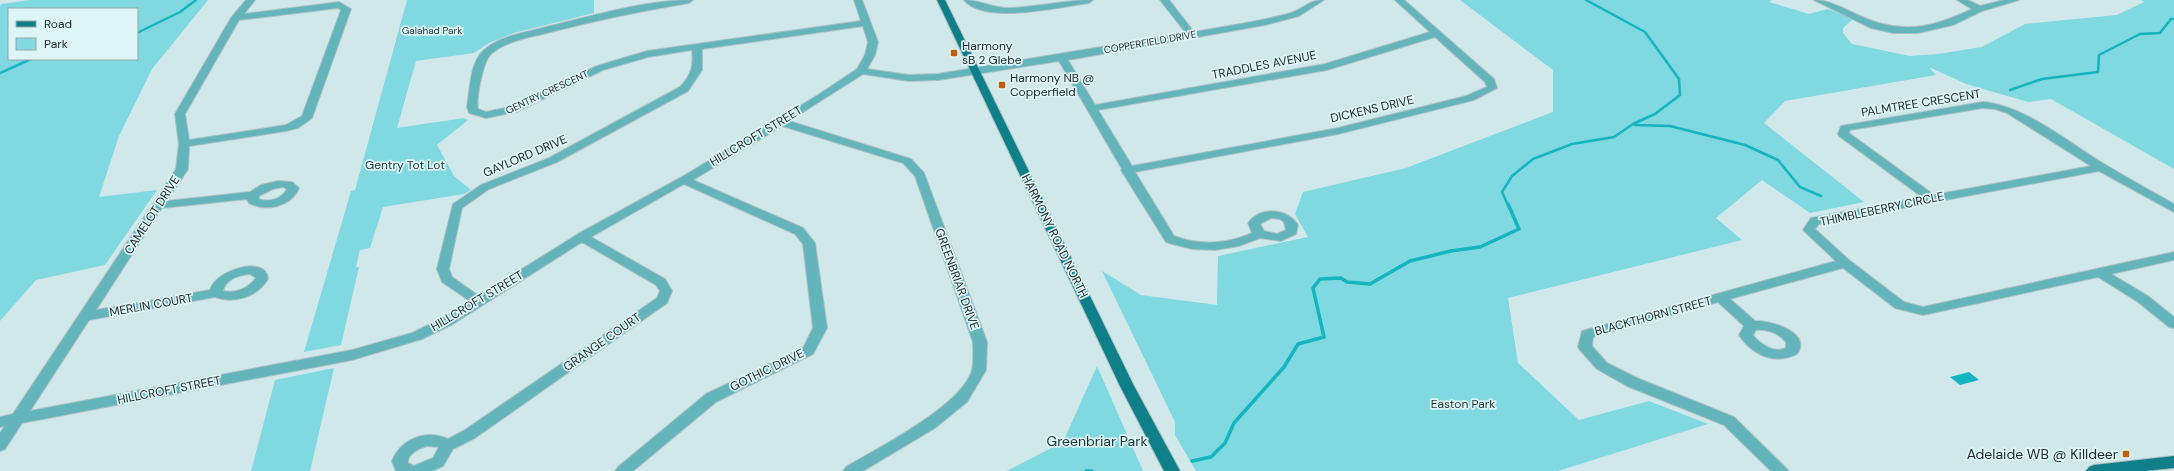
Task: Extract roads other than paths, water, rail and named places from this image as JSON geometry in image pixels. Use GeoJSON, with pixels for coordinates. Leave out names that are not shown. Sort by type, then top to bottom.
{"type":"FeatureCollection","features":[{"type":"Feature","properties":{"kind":"main road","name":"HARMONY ROAD NORTH"},"geometry":{"type":"LineString","coordinates":[[941,0],[1127,386],[1172,471]]}},
{"type":"Feature","properties":{"kind":"main road"},"geometry":{"type":"LineString","coordinates":[[2094,471],[2174,462]]}},
{"type":"Feature","properties":{"kind":"street","name":"CAMELOT DRIVE"},"geometry":{"type":"LineString","coordinates":[[0,445],[182,169],[184,144],[180,114],[236,18],[251,0]]}},
{"type":"Feature","properties":{"kind":"street","name":"GENTRY CRESCENT"},"geometry":{"type":"LineString","coordinates":[[689,0],[614,13],[520,36],[498,44],[487,52],[480,62],[472,107],[473,111],[478,114],[503,113],[612,63],[647,54],[866,23]]}},
{"type":"Feature","properties":{"kind":"street"},"geometry":{"type":"LineString","coordinates":[[858,0],[873,42],[870,55],[861,71]]}},
{"type":"Feature","properties":{"kind":"street"},"geometry":{"type":"LineString","coordinates":[[968,0],[974,5],[986,9],[1004,10],[1082,0]]}},
{"type":"Feature","properties":{"kind":"street"},"geometry":{"type":"LineString","coordinates":[[1164,0],[1191,34]]}},
{"type":"Feature","properties":{"kind":"street","name":"COPPERFIELD DRIVE"},"geometry":{"type":"LineString","coordinates":[[861,71],[922,78],[1062,58],[1265,22],[1296,14],[1320,0]]}},
{"type":"Feature","properties":{"kind":"street","name":"DICKENS DRIVE"},"geometry":{"type":"LineString","coordinates":[[1127,170],[1338,130],[1470,98],[1492,88],[1490,81],[1399,0]]}},
{"type":"Feature","properties":{"kind":"street"},"geometry":{"type":"LineString","coordinates":[[1818,0],[1874,26],[1893,30],[1918,30],[1950,23],[1979,9],[2015,0]]}},
{"type":"Feature","properties":{"kind":"street"},"geometry":{"type":"LineString","coordinates":[[1961,0],[1979,9]]}},
{"type":"Feature","properties":{"kind":"street"},"geometry":{"type":"LineString","coordinates":[[184,144],[286,128],[294,126],[306,118],[346,9],[339,5],[236,18]]}},
{"type":"Feature","properties":{"kind":"street","name":"TRADDLES AVENUE"},"geometry":{"type":"LineString","coordinates":[[1093,108],[1327,67],[1437,34]]}},
{"type":"Feature","properties":{"kind":"street","name":"GAYLORD DRIVE"},"geometry":{"type":"LineString","coordinates":[[478,301],[446,279],[442,269],[457,206],[485,187],[553,160],[684,89],[697,74],[699,66],[697,47]]}},
{"type":"Feature","properties":{"kind":"street"},"geometry":{"type":"LineString","coordinates":[[1062,58],[1093,108],[1127,170],[1170,239],[1183,245],[1204,246],[1250,239],[1260,234]]}},
{"type":"Feature","properties":{"kind":"street","name":"HILLCROFT STREET"},"geometry":{"type":"LineString","coordinates":[[0,422],[352,355],[388,346],[417,336],[448,321],[582,237],[684,180],[837,88],[861,71]]}},
{"type":"Feature","properties":{"kind":"street","name":"PALMTREE CRESCENT"},"geometry":{"type":"LineString","coordinates":[[1932,199],[1843,134],[1845,128],[1983,105],[1996,106],[2010,111],[2101,167]]}},
{"type":"Feature","properties":{"kind":"street","name":"GREENBRIAR DRIVE"},"geometry":{"type":"LineString","coordinates":[[781,122],[906,161],[920,175],[980,342],[979,370],[962,398],[930,424],[851,471]]}},
{"type":"Feature","properties":{"kind":"street"},"geometry":{"type":"LineString","coordinates":[[2101,167],[2174,209]]}},
{"type":"Feature","properties":{"kind":"street","name":"THIMBLEBERRY CIRCLE"},"geometry":{"type":"LineString","coordinates":[[2101,167],[1815,221],[1810,230],[1845,263],[1900,305],[1923,311],[2174,256]]}},
{"type":"Feature","properties":{"kind":"street","name":"GOTHIC DRIVE"},"geometry":{"type":"LineString","coordinates":[[623,471],[710,398],[808,351],[820,328],[809,243],[799,231],[684,180]]}},
{"type":"Feature","properties":{"kind":"street"},"geometry":{"type":"LineString","coordinates":[[158,205],[253,196]]}},
{"type":"Feature","properties":{"kind":"street","name":"GRANGE COURT"},"geometry":{"type":"LineString","coordinates":[[448,445],[470,434],[662,300],[666,291],[661,282],[582,237]]}},
{"type":"Feature","properties":{"kind":"street","name":"BLACKTHORN STREET"},"geometry":{"type":"LineString","coordinates":[[1782,471],[1729,421],[1632,382],[1602,366],[1584,347],[1587,334],[1845,263]]}},
{"type":"Feature","properties":{"kind":"street"},"geometry":{"type":"LineString","coordinates":[[2099,272],[2143,298],[2174,324]]}},
{"type":"Feature","properties":{"kind":"street","name":"MERLIN COURT"},"geometry":{"type":"LineString","coordinates":[[86,316],[216,293]]}},
{"type":"Feature","properties":{"kind":"street"},"geometry":{"type":"LineString","coordinates":[[1721,298],[1752,326]]}},
{"type":"Feature","properties":{"kind":"street"},"geometry":{"type":"LineString","coordinates":[[409,471],[403,469],[400,465],[400,460],[402,454],[414,444],[434,439],[448,445],[438,462],[418,471]]}},
{"type":"Feature","properties":{"kind":"waterway"},"geometry":{"type":"LineString","coordinates":[[138,33],[180,12],[196,0]]}},
{"type":"Feature","properties":{"kind":"waterway"},"geometry":{"type":"LineString","coordinates":[[1508,205],[1502,192],[1512,176],[1533,159],[1572,144],[1614,137],[1633,124],[1655,114],[1680,95],[1679,79],[1645,32],[1586,0]]}},
{"type":"Feature","properties":{"kind":"waterway"},"geometry":{"type":"LineString","coordinates":[[2010,90],[2042,79],[2098,72],[2099,55],[2140,34],[2160,33],[2171,19],[2174,19]]}},
{"type":"Feature","properties":{"kind":"waterway"},"geometry":{"type":"LineString","coordinates":[[0,73],[29,60]]}},
{"type":"Feature","properties":{"kind":"waterway"},"geometry":{"type":"LineString","coordinates":[[1635,125],[1670,126],[1745,145],[1778,160],[1800,187],[1821,196]]}},
{"type":"Feature","properties":{"kind":"waterway"},"geometry":{"type":"LineString","coordinates":[[1192,461],[1211,457],[1225,443],[1234,423],[1284,367],[1298,344],[1324,337],[1313,288],[1320,279],[1341,278],[1347,282],[1370,284],[1410,261],[1451,251],[1480,247],[1519,229],[1508,204]]}},
{"type":"Feature","properties":{"kind":"waterway"},"geometry":{"type":"LineString","coordinates":[[1086,471],[1092,471]]}},
{"type":"Feature","properties":{"kind":"place","name":"Harmony sB 2 Glebe"},"geometry":{"type":"Point","coordinates":[954,53]}},
{"type":"Feature","properties":{"kind":"place","name":"Harmony NB @ Copperfield"},"geometry":{"type":"Point","coordinates":[1002,85]}},
{"type":"Feature","properties":{"kind":"place","name":"Adelaide WB @ Killdeer"},"geometry":{"type":"Point","coordinates":[2126,454]}},
{"type":"Feature","properties":{"kind":"park label","name":"Galahad Park"},"geometry":{"type":"Point","coordinates":[432,30]}},
{"type":"Feature","properties":{"kind":"park label","name":"Gentry Tot Lot"},"geometry":{"type":"Point","coordinates":[405,165]}},
{"type":"Feature","properties":{"kind":"park label","name":"Easton Park"},"geometry":{"type":"Point","coordinates":[1463,404]}},
{"type":"Feature","properties":{"kind":"park label","name":"Greenbriar Park"},"geometry":{"type":"Point","coordinates":[1097,441]}}]}
